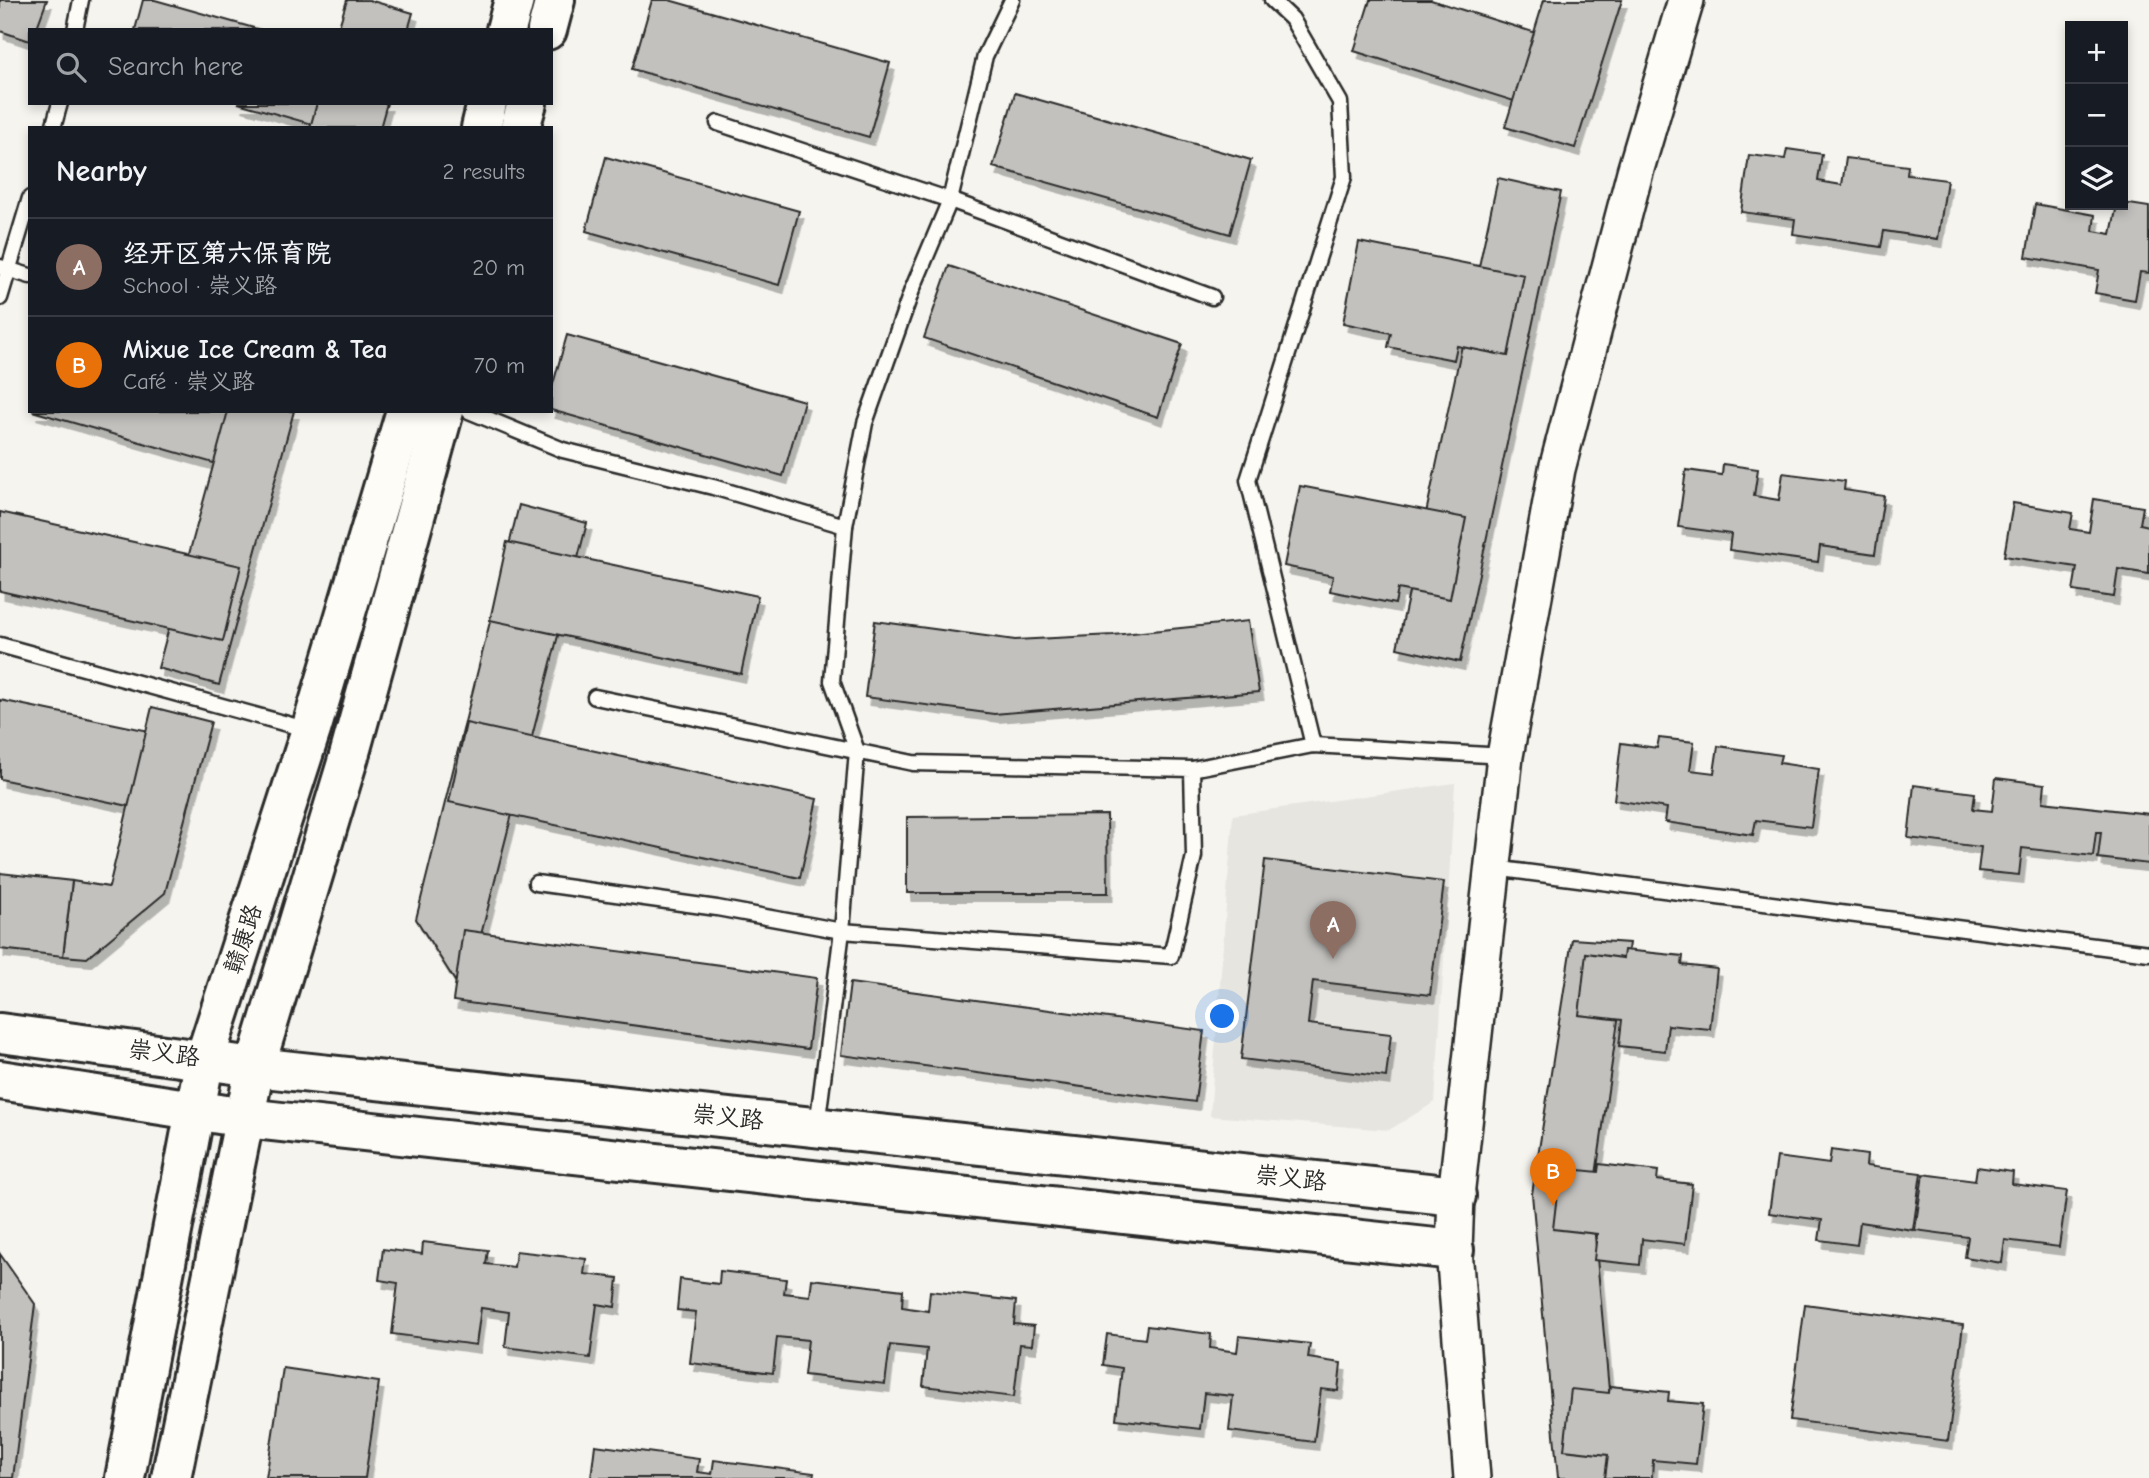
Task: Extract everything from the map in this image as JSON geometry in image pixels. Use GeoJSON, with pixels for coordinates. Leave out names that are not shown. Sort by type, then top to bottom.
{"type":"FeatureCollection","features":[{"type":"Feature","properties":{"kind":"main road"},"geometry":{"type":"LineString","coordinates":[[507,28],[514,0]]}},
{"type":"Feature","properties":{"kind":"main road"},"geometry":{"type":"LineString","coordinates":[[548,28],[555,0]]}},
{"type":"Feature","properties":{"kind":"main road"},"geometry":{"type":"LineString","coordinates":[[481,126],[487,105]]}},
{"type":"Feature","properties":{"kind":"main road"},"geometry":{"type":"LineString","coordinates":[[521,126],[526,105]]}},
{"type":"Feature","properties":{"kind":"main road","name":"赣康路"},"geometry":{"type":"LineString","coordinates":[[125,1478],[205,1058],[311,730],[405,413]]}},
{"type":"Feature","properties":{"kind":"main road","name":"赣康路"},"geometry":{"type":"LineString","coordinates":[[171,1478],[255,1067],[349,756],[443,413]]}},
{"type":"Feature","properties":{"kind":"main road","name":"崇义路"},"geometry":{"type":"LineString","coordinates":[[0,1033],[205,1058],[255,1067],[1456,1196]]}},
{"type":"Feature","properties":{"kind":"main road","name":"崇义路"},"geometry":{"type":"LineString","coordinates":[[0,1080],[245,1118],[1454,1251]]}},
{"type":"Feature","properties":{"kind":"street"},"geometry":{"type":"LineString","coordinates":[[1472,1478],[1454,1251],[1456,1196],[1505,756],[1557,470],[1634,172],[1686,0]]}},
{"type":"Feature","properties":{"kind":"lane"},"geometry":{"type":"LineString","coordinates":[[75,28],[81,0]]}},
{"type":"Feature","properties":{"kind":"lane"},"geometry":{"type":"LineString","coordinates":[[817,1127],[842,931],[857,751],[832,681],[845,526],[865,423],[912,290],[950,200],[985,56],[1012,0]]}},
{"type":"Feature","properties":{"kind":"lane"},"geometry":{"type":"LineString","coordinates":[[1272,0],[1293,19],[1340,102],[1341,115],[1344,177],[1248,480],[1313,745]]}},
{"type":"Feature","properties":{"kind":"lane"},"geometry":{"type":"LineString","coordinates":[[54,126],[59,105]]}},
{"type":"Feature","properties":{"kind":"lane"},"geometry":{"type":"LineString","coordinates":[[718,122],[950,200],[1212,297]]}},
{"type":"Feature","properties":{"kind":"lane"},"geometry":{"type":"LineString","coordinates":[[0,298],[3,268],[28,203]]}},
{"type":"Feature","properties":{"kind":"lane"},"geometry":{"type":"LineString","coordinates":[[3,268],[28,274]]}},
{"type":"Feature","properties":{"kind":"lane"},"geometry":{"type":"LineString","coordinates":[[474,413],[563,450],[713,487],[845,526]]}},
{"type":"Feature","properties":{"kind":"lane"},"geometry":{"type":"LineString","coordinates":[[0,645],[311,730]]}},
{"type":"Feature","properties":{"kind":"lane"},"geometry":{"type":"LineString","coordinates":[[595,697],[913,763],[1192,769],[1313,745],[1505,756]]}},
{"type":"Feature","properties":{"kind":"lane"},"geometry":{"type":"LineString","coordinates":[[536,883],[717,908],[842,931],[1171,956],[1194,856],[1192,769]]}},
{"type":"Feature","properties":{"kind":"lane"},"geometry":{"type":"LineString","coordinates":[[1492,868],[2149,953]]}},
{"type":"Feature","properties":{"kind":"shaded area"},"geometry":{"type":"Polygon","coordinates":[[[1455,783],[1435,1102],[1389,1130],[1210,1116],[1233,815],[1455,783]]]}},
{"type":"Feature","properties":{"kind":"building"},"geometry":{"type":"Polygon","coordinates":[[[0,0],[47,0],[37,28],[28,28],[28,40],[0,31],[0,0]]]}},
{"type":"Feature","properties":{"kind":"building"},"geometry":{"type":"Polygon","coordinates":[[[143,0],[155,0],[254,28],[136,28],[143,0]]]}},
{"type":"Feature","properties":{"kind":"building"},"geometry":{"type":"Polygon","coordinates":[[[347,0],[369,0],[413,13],[409,28],[339,28],[347,0]]]}},
{"type":"Feature","properties":{"kind":"building"},"geometry":{"type":"Polygon","coordinates":[[[652,0],[669,0],[890,63],[869,137],[632,69],[652,0]]]}},
{"type":"Feature","properties":{"kind":"building"},"geometry":{"type":"Polygon","coordinates":[[[1370,0],[1431,0],[1603,54],[1581,122],[1354,51],[1370,0]]]}},
{"type":"Feature","properties":{"kind":"building"},"geometry":{"type":"Polygon","coordinates":[[[1544,0],[1622,0],[1575,148],[1505,127],[1544,0]]]}},
{"type":"Feature","properties":{"kind":"building"},"geometry":{"type":"Polygon","coordinates":[[[1015,93],[1251,160],[1230,234],[993,167],[1015,93]]]}},
{"type":"Feature","properties":{"kind":"building"},"geometry":{"type":"Polygon","coordinates":[[[245,105],[369,105],[364,126],[318,126],[245,105]]]}},
{"type":"Feature","properties":{"kind":"building"},"geometry":{"type":"Polygon","coordinates":[[[316,105],[386,105],[381,126],[311,126],[316,105]]]}},
{"type":"Feature","properties":{"kind":"building"},"geometry":{"type":"Polygon","coordinates":[[[1787,149],[1822,154],[1818,181],[1842,185],[1846,158],[1908,166],[1907,175],[1947,180],[1938,239],[1884,231],[1881,247],[1793,234],[1795,219],[1741,212],[1749,155],[1785,159],[1787,149]]]}},
{"type":"Feature","properties":{"kind":"building"},"geometry":{"type":"Polygon","coordinates":[[[606,157],[799,211],[779,285],[586,231],[606,157]]]}},
{"type":"Feature","properties":{"kind":"building"},"geometry":{"type":"Polygon","coordinates":[[[1498,178],[1561,192],[1460,662],[1397,648],[1498,178]]]}},
{"type":"Feature","properties":{"kind":"building"},"geometry":{"type":"Polygon","coordinates":[[[2035,204],[2095,215],[2093,231],[2111,234],[2116,210],[2128,210],[2128,204],[2149,207],[2149,273],[2140,272],[2135,300],[2095,293],[2099,270],[2026,257],[2035,204]]]}},
{"type":"Feature","properties":{"kind":"building"},"geometry":{"type":"Polygon","coordinates":[[[1359,242],[1524,275],[1508,356],[1457,346],[1454,360],[1388,347],[1391,333],[1343,323],[1359,242]]]}},
{"type":"Feature","properties":{"kind":"building"},"geometry":{"type":"Polygon","coordinates":[[[949,266],[1182,344],[1158,417],[924,338],[949,266]]]}},
{"type":"Feature","properties":{"kind":"building"},"geometry":{"type":"Polygon","coordinates":[[[567,335],[804,401],[783,476],[553,411],[553,384],[567,335]]]}},
{"type":"Feature","properties":{"kind":"building"},"geometry":{"type":"Polygon","coordinates":[[[39,413],[288,413],[269,479],[39,413]]]}},
{"type":"Feature","properties":{"kind":"building"},"geometry":{"type":"Polygon","coordinates":[[[227,413],[293,413],[219,685],[158,668],[227,413]]]}},
{"type":"Feature","properties":{"kind":"building"},"geometry":{"type":"Polygon","coordinates":[[[1723,464],[1758,469],[1754,496],[1779,500],[1783,473],[1845,481],[1844,490],[1884,496],[1875,554],[1820,546],[1818,562],[1729,550],[1731,534],[1678,527],[1686,470],[1722,475],[1723,464]]]}},
{"type":"Feature","properties":{"kind":"building"},"geometry":{"type":"Polygon","coordinates":[[[1300,486],[1466,518],[1450,599],[1398,589],[1395,604],[1330,591],[1333,576],[1284,566],[1300,486]]]}},
{"type":"Feature","properties":{"kind":"building"},"geometry":{"type":"Polygon","coordinates":[[[2094,499],[2143,507],[2140,524],[2149,526],[2149,574],[2118,569],[2114,597],[2073,591],[2077,567],[2004,556],[2013,503],[2073,513],[2070,529],[2089,532],[2094,499]]]}},
{"type":"Feature","properties":{"kind":"building"},"geometry":{"type":"Polygon","coordinates":[[[519,505],[587,523],[465,997],[416,919],[519,505]]]}},
{"type":"Feature","properties":{"kind":"building"},"geometry":{"type":"Polygon","coordinates":[[[0,512],[241,566],[223,641],[0,591],[0,512]]]}},
{"type":"Feature","properties":{"kind":"building"},"geometry":{"type":"Polygon","coordinates":[[[507,542],[758,596],[741,674],[490,620],[507,542]]]}},
{"type":"Feature","properties":{"kind":"building"},"geometry":{"type":"Polygon","coordinates":[[[875,621],[1015,640],[1113,635],[1248,621],[1259,692],[994,714],[865,697],[875,621]]]}},
{"type":"Feature","properties":{"kind":"building"},"geometry":{"type":"Polygon","coordinates":[[[0,700],[202,742],[186,818],[0,779],[0,700]]]}},
{"type":"Feature","properties":{"kind":"building"},"geometry":{"type":"Polygon","coordinates":[[[152,707],[211,722],[165,893],[87,958],[63,956],[72,881],[109,887],[152,707]]]}},
{"type":"Feature","properties":{"kind":"building"},"geometry":{"type":"Polygon","coordinates":[[[466,723],[817,799],[800,878],[449,802],[466,723]]]}},
{"type":"Feature","properties":{"kind":"building"},"geometry":{"type":"Polygon","coordinates":[[[1659,738],[1694,742],[1690,770],[1714,773],[1718,746],[1781,755],[1779,763],[1819,769],[1811,827],[1756,820],[1753,835],[1665,822],[1667,808],[1614,800],[1621,743],[1657,748],[1659,738]]]}},
{"type":"Feature","properties":{"kind":"building"},"geometry":{"type":"Polygon","coordinates":[[[1996,778],[2045,784],[2043,802],[2149,814],[2149,864],[2098,858],[2101,832],[2096,832],[2093,856],[2022,848],[2019,875],[1978,871],[1981,847],[1908,838],[1914,785],[1975,793],[1973,809],[1992,811],[1996,778]]]}},
{"type":"Feature","properties":{"kind":"building"},"geometry":{"type":"Polygon","coordinates":[[[1107,815],[1108,893],[907,893],[907,817],[1107,815]]]}},
{"type":"Feature","properties":{"kind":"building"},"geometry":{"type":"Polygon","coordinates":[[[1265,860],[1444,882],[1430,995],[1313,981],[1308,1024],[1391,1034],[1386,1077],[1241,1059],[1265,860]]]}},
{"type":"Feature","properties":{"kind":"building"},"geometry":{"type":"Polygon","coordinates":[[[0,873],[72,881],[63,956],[0,949],[0,873]]]}},
{"type":"Feature","properties":{"kind":"building"},"geometry":{"type":"Polygon","coordinates":[[[463,930],[817,978],[808,1049],[453,1001],[463,930]]]}},
{"type":"Feature","properties":{"kind":"building"},"geometry":{"type":"Polygon","coordinates":[[[1572,939],[1629,943],[1592,1203],[1617,1478],[1558,1478],[1532,1194],[1572,939]]]}},
{"type":"Feature","properties":{"kind":"building"},"geometry":{"type":"Polygon","coordinates":[[[1624,950],[1683,956],[1682,965],[1717,969],[1710,1029],[1668,1025],[1665,1051],[1619,1046],[1622,1020],[1579,1015],[1586,953],[1623,958],[1624,950]]]}},
{"type":"Feature","properties":{"kind":"building"},"geometry":{"type":"Polygon","coordinates":[[[850,983],[1204,1031],[1195,1102],[841,1055],[850,983]]]}},
{"type":"Feature","properties":{"kind":"building"},"geometry":{"type":"Polygon","coordinates":[[[1831,1150],[1867,1155],[1866,1166],[1921,1173],[1913,1230],[1860,1222],[1857,1245],[1819,1240],[1822,1220],[1769,1213],[1777,1157],[1829,1164],[1831,1150]]]}},
{"type":"Feature","properties":{"kind":"building"},"geometry":{"type":"Polygon","coordinates":[[[1599,1164],[1658,1171],[1657,1180],[1692,1184],[1685,1244],[1642,1239],[1640,1265],[1594,1260],[1597,1234],[1553,1229],[1560,1168],[1598,1172],[1599,1164]]]}},
{"type":"Feature","properties":{"kind":"building"},"geometry":{"type":"Polygon","coordinates":[[[1977,1167],[2013,1172],[2012,1184],[2067,1191],[2059,1247],[2005,1240],[2002,1263],[1965,1257],[1968,1237],[1915,1230],[1923,1174],[1975,1181],[1977,1167]]]}},
{"type":"Feature","properties":{"kind":"building"},"geometry":{"type":"Polygon","coordinates":[[[423,1242],[488,1250],[486,1264],[514,1267],[516,1251],[586,1259],[584,1274],[618,1278],[615,1307],[597,1304],[590,1358],[505,1347],[509,1312],[481,1308],[476,1345],[392,1334],[398,1283],[379,1280],[383,1249],[422,1254],[423,1242]]]}},
{"type":"Feature","properties":{"kind":"building"},"geometry":{"type":"Polygon","coordinates":[[[0,1254],[35,1304],[13,1478],[0,1478],[0,1254]]]}},
{"type":"Feature","properties":{"kind":"building"},"geometry":{"type":"Polygon","coordinates":[[[720,1271],[786,1279],[784,1293],[810,1296],[812,1279],[903,1290],[902,1307],[928,1311],[930,1291],[1016,1301],[1014,1324],[1034,1326],[1032,1345],[1020,1344],[1014,1397],[923,1386],[927,1349],[890,1345],[885,1384],[804,1375],[808,1340],[777,1337],[773,1373],[690,1363],[696,1312],[677,1310],[680,1279],[719,1284],[720,1271]]]}},
{"type":"Feature","properties":{"kind":"building"},"geometry":{"type":"Polygon","coordinates":[[[1805,1304],[1963,1325],[1948,1441],[1790,1420],[1805,1304]]]}},
{"type":"Feature","properties":{"kind":"building"},"geometry":{"type":"Polygon","coordinates":[[[1147,1326],[1211,1334],[1210,1348],[1237,1352],[1239,1336],[1310,1344],[1308,1358],[1341,1363],[1338,1391],[1321,1389],[1314,1442],[1229,1431],[1233,1396],[1204,1393],[1200,1429],[1116,1419],[1122,1368],[1103,1365],[1107,1334],[1145,1339],[1147,1326]]]}},
{"type":"Feature","properties":{"kind":"building"},"geometry":{"type":"Polygon","coordinates":[[[283,1368],[379,1382],[365,1478],[266,1478],[283,1368]]]}},
{"type":"Feature","properties":{"kind":"building"},"geometry":{"type":"Polygon","coordinates":[[[1610,1386],[1669,1392],[1668,1401],[1703,1404],[1696,1464],[1653,1460],[1652,1478],[1605,1478],[1608,1455],[1564,1450],[1571,1389],[1609,1393],[1610,1386]]]}},
{"type":"Feature","properties":{"kind":"building"},"geometry":{"type":"Polygon","coordinates":[[[595,1445],[699,1459],[697,1472],[712,1474],[714,1460],[814,1473],[813,1478],[591,1478],[595,1445]]]}},
{"type":"Feature","properties":{"kind":"place","name":"经开区第六保育院"},"geometry":{"type":"Point","coordinates":[1333,959]}},
{"type":"Feature","properties":{"kind":"place","name":"Mixue Ice Cream & Tea"},"geometry":{"type":"Point","coordinates":[1553,1206]}}]}
